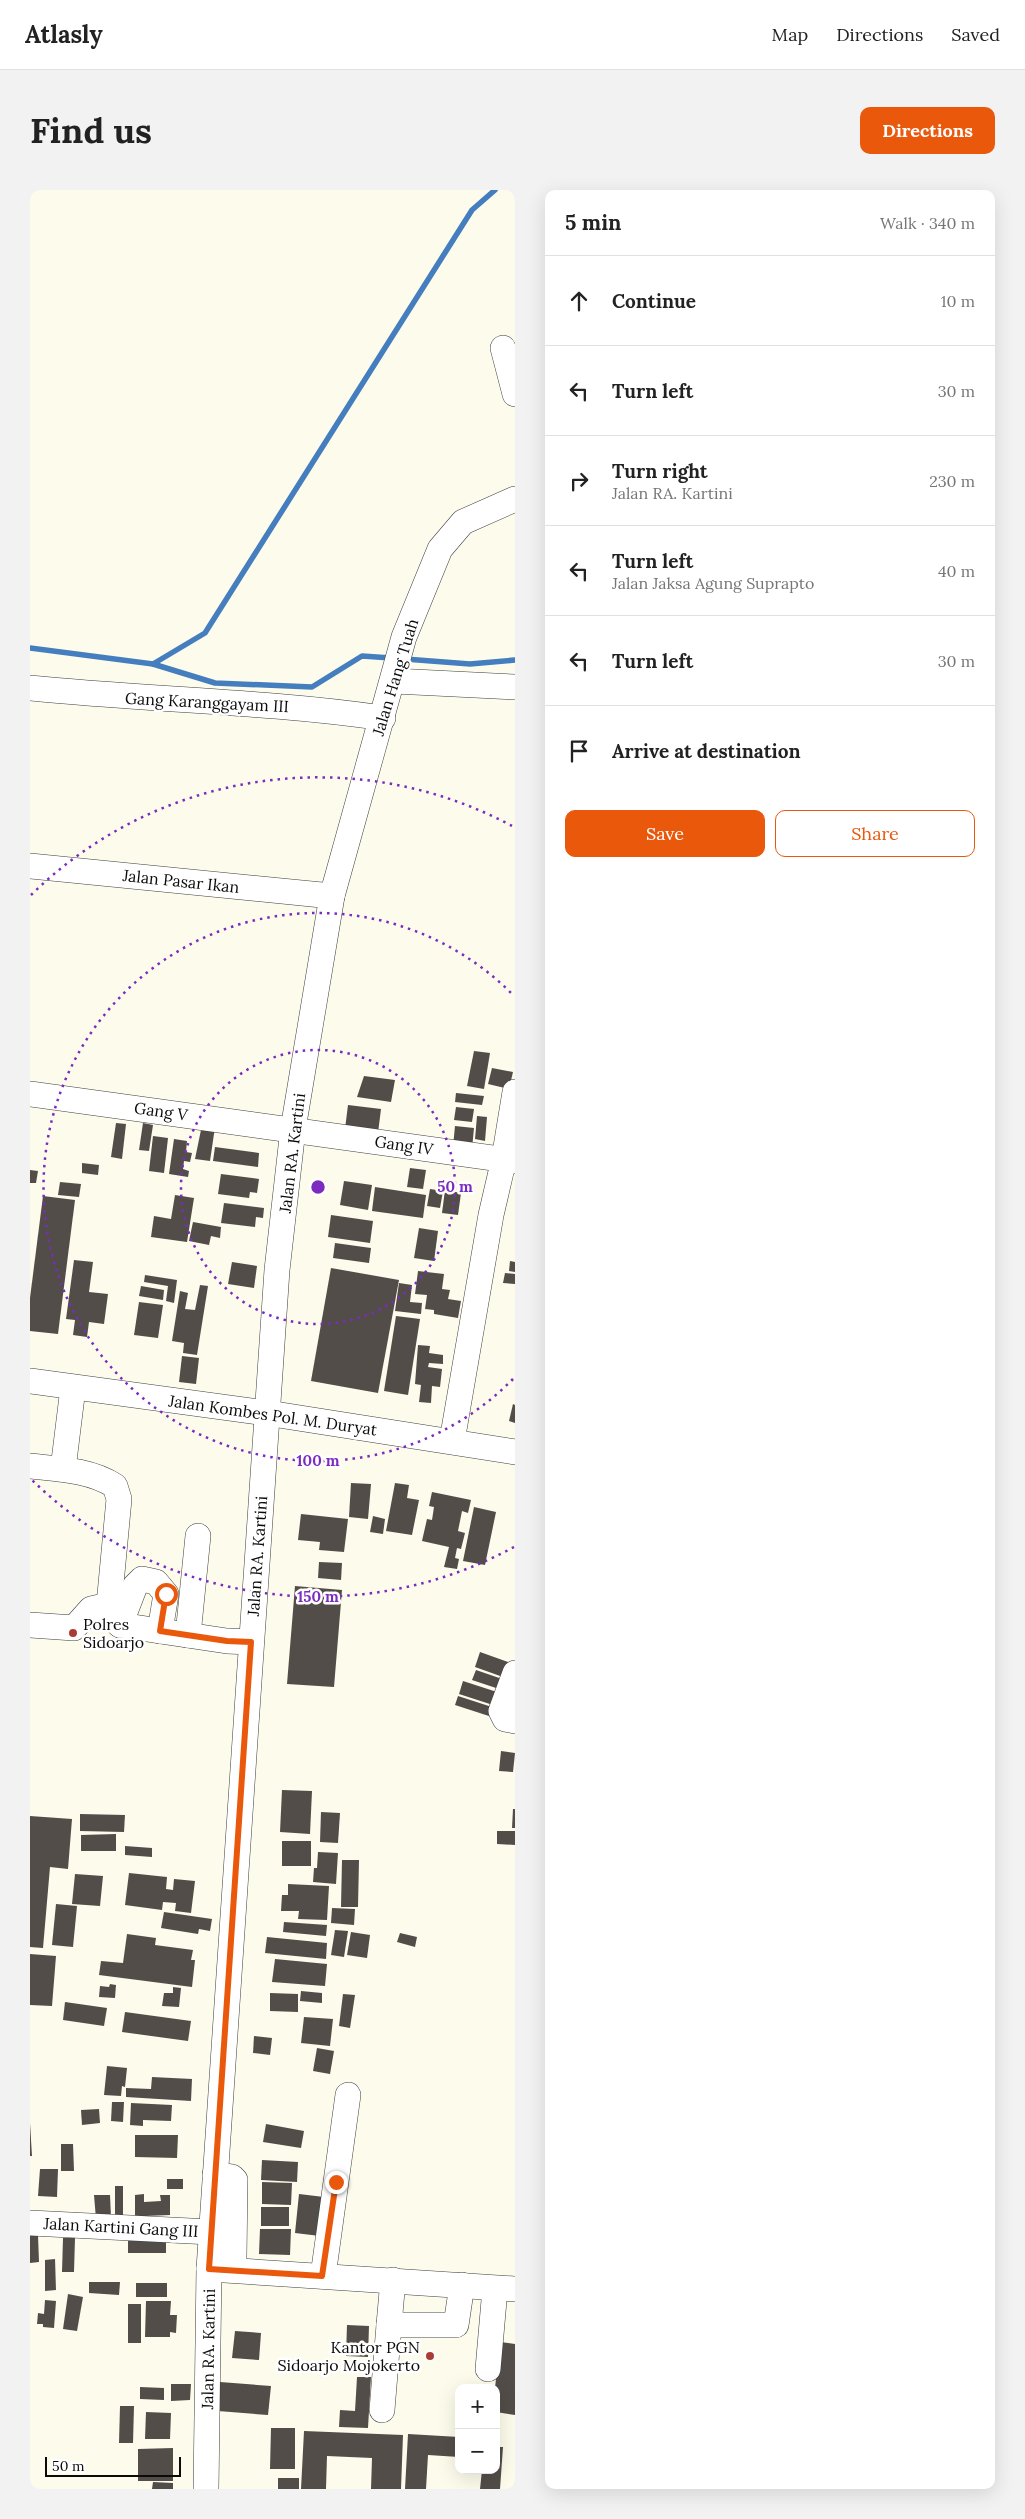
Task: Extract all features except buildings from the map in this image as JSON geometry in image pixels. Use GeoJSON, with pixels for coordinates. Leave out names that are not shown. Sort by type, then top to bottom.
{"type":"FeatureCollection","features":[{"type":"Feature","properties":{"kind":"street"},"geometry":{"type":"LineString","coordinates":[[503,348],[515,394]]}},
{"type":"Feature","properties":{"kind":"street","name":"Jalan Hang Tuah"},"geometry":{"type":"LineString","coordinates":[[332,896],[395,676],[404,637],[440,549],[463,522],[515,499]]}},
{"type":"Feature","properties":{"kind":"street"},"geometry":{"type":"LineString","coordinates":[[395,676],[515,687]]}},
{"type":"Feature","properties":{"kind":"street","name":"Gang Karanggayam III"},"geometry":{"type":"LineString","coordinates":[[30,688],[126,698],[289,706],[383,718]]}},
{"type":"Feature","properties":{"kind":"street","name":"Jalan Pasar Ikan"},"geometry":{"type":"LineString","coordinates":[[30,866],[332,896]]}},
{"type":"Feature","properties":{"kind":"street","name":"Jalan RA. Kartini"},"geometry":{"type":"LineString","coordinates":[[206,2489],[211,2232],[224,2207],[215,2176],[277,1270],[293,1129],[332,896]]}},
{"type":"Feature","properties":{"kind":"street"},"geometry":{"type":"LineString","coordinates":[[452,1441],[491,1215],[510,1160],[515,1092]]}},
{"type":"Feature","properties":{"kind":"street","name":"Gang V"},"geometry":{"type":"LineString","coordinates":[[30,1094],[293,1129]]}},
{"type":"Feature","properties":{"kind":"street","name":"Gang IV"},"geometry":{"type":"LineString","coordinates":[[293,1129],[510,1160]]}},
{"type":"Feature","properties":{"kind":"street","name":"Jalan Kombes Pol. M. Duryat"},"geometry":{"type":"LineString","coordinates":[[30,1381],[267,1413],[515,1452]]}},
{"type":"Feature","properties":{"kind":"street"},"geometry":{"type":"LineString","coordinates":[[62,1469],[74,1388]]}},
{"type":"Feature","properties":{"kind":"street"},"geometry":{"type":"LineString","coordinates":[[30,1466],[62,1469],[104,1479],[115,1486],[119,1499],[114,1615]]}},
{"type":"Feature","properties":{"kind":"street"},"geometry":{"type":"LineString","coordinates":[[188,1635],[198,1536]]}},
{"type":"Feature","properties":{"kind":"street"},"geometry":{"type":"LineString","coordinates":[[114,1615],[142,1579],[156,1582],[166,1594],[160,1631]]}},
{"type":"Feature","properties":{"kind":"street"},"geometry":{"type":"LineString","coordinates":[[30,1625],[74,1628],[91,1609],[160,1631],[251,1642]]}},
{"type":"Feature","properties":{"kind":"street"},"geometry":{"type":"LineString","coordinates":[[515,1673],[501,1711],[505,1719],[515,1721]]}},
{"type":"Feature","properties":{"kind":"street"},"geometry":{"type":"LineString","coordinates":[[322,2276],[348,2095]]}},
{"type":"Feature","properties":{"kind":"street"},"geometry":{"type":"LineString","coordinates":[[224,2207],[234,2258]]}},
{"type":"Feature","properties":{"kind":"street","name":"Jalan Kartini Gang III"},"geometry":{"type":"LineString","coordinates":[[30,2223],[211,2232]]}},
{"type":"Feature","properties":{"kind":"street"},"geometry":{"type":"LineString","coordinates":[[209,2269],[505,2289],[488,2369]]}},
{"type":"Feature","properties":{"kind":"street"},"geometry":{"type":"LineString","coordinates":[[382,2410],[393,2280]]}},
{"type":"Feature","properties":{"kind":"street"},"geometry":{"type":"LineString","coordinates":[[389,2324],[456,2325],[462,2285]]}},
{"type":"Feature","properties":{"kind":"waterway"},"geometry":{"type":"LineString","coordinates":[[30,648],[153,664],[205,633],[472,210],[495,190]]}},
{"type":"Feature","properties":{"kind":"waterway"},"geometry":{"type":"LineString","coordinates":[[153,664],[215,683],[312,687],[362,656],[391,658]]}},
{"type":"Feature","properties":{"kind":"waterway"},"geometry":{"type":"LineString","coordinates":[[405,659],[470,664],[515,660]]}},
{"type":"Feature","properties":{"kind":"place","name":"Polres Sidoarjo"},"geometry":{"type":"Point","coordinates":[73,1633]}},
{"type":"Feature","properties":{"kind":"place","name":"Kantor PGN Sidoarjo Mojokerto"},"geometry":{"type":"Point","coordinates":[430,2356]}},
{"type":"Feature","properties":{"kind":"route"},"geometry":{"type":"LineString","coordinates":[[166,1594],[160,1631],[227,1641],[251,1642],[209,2269],[322,2276],[336,2182]]}}]}
